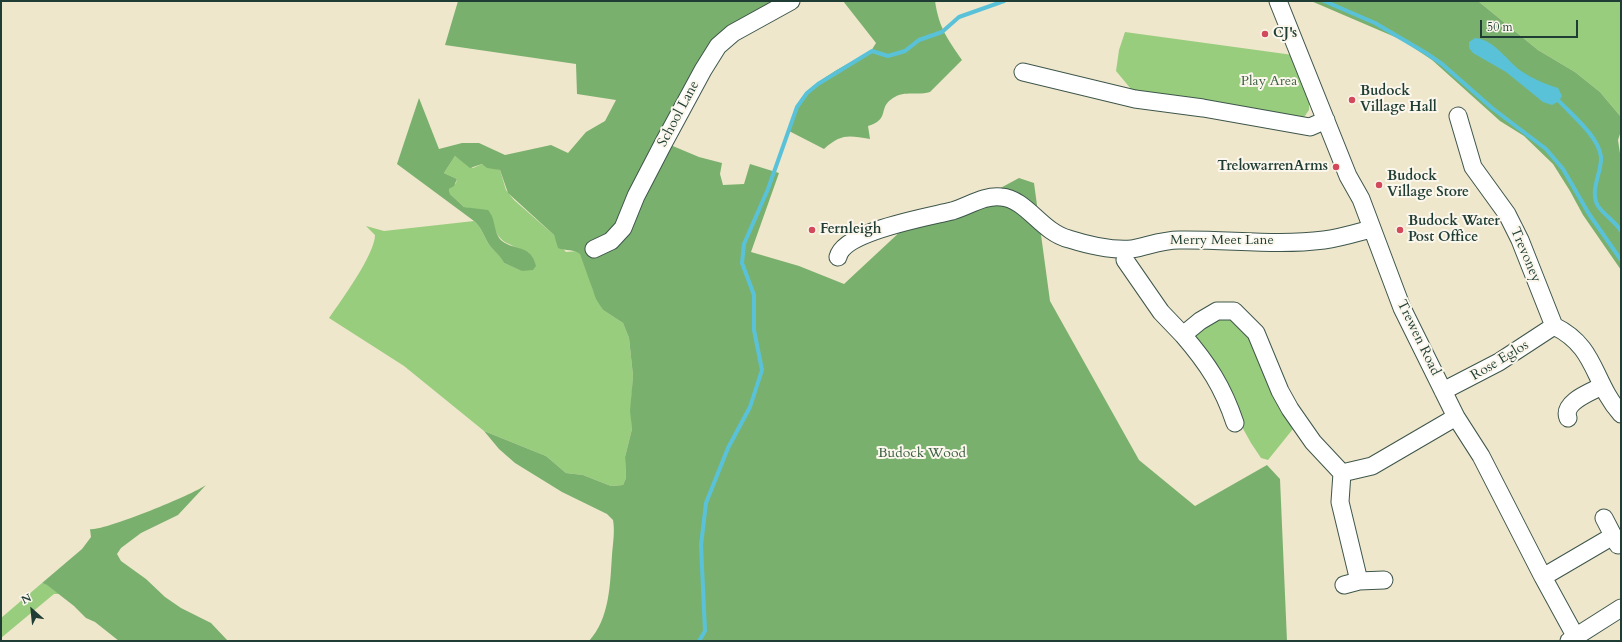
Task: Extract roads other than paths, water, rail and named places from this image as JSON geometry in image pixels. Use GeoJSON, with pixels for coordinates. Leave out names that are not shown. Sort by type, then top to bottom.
{"type":"FeatureCollection","features":[{"type":"Feature","properties":{"kind":"street","name":"School Lane"},"geometry":{"type":"LineString","coordinates":[[594,249],[611,241],[623,228],[636,196],[703,70],[718,46],[733,33],[791,1]]}},
{"type":"Feature","properties":{"kind":"street","name":"Trewen Road"},"geometry":{"type":"LineString","coordinates":[[1278,1],[1285,22],[1348,176],[1361,199],[1371,229],[1400,302],[1443,392],[1456,417],[1481,456],[1574,640]]}},
{"type":"Feature","properties":{"kind":"street"},"geometry":{"type":"LineString","coordinates":[[1023,72],[1135,99],[1203,108],[1310,127],[1326,120]]}},
{"type":"Feature","properties":{"kind":"street","name":"Trevoney"},"geometry":{"type":"LineString","coordinates":[[1458,116],[1473,168],[1508,214],[1520,240],[1554,326]]}},
{"type":"Feature","properties":{"kind":"street","name":"Merry Meet Lane"},"geometry":{"type":"LineString","coordinates":[[838,257],[839,252],[844,246],[865,234],[954,210],[985,198],[995,197],[1009,198],[1017,201],[1051,232],[1067,239],[1114,248],[1133,248],[1171,240],[1310,241],[1337,238],[1371,229]]}},
{"type":"Feature","properties":{"kind":"street"},"geometry":{"type":"LineString","coordinates":[[1125,260],[1161,312],[1201,356],[1225,395],[1235,424]]}},
{"type":"Feature","properties":{"kind":"street"},"geometry":{"type":"LineString","coordinates":[[1183,335],[1200,321],[1217,311],[1234,311],[1256,333],[1280,391],[1290,409],[1313,442],[1342,473],[1340,502],[1352,583],[1384,580]]}},
{"type":"Feature","properties":{"kind":"street"},"geometry":{"type":"LineString","coordinates":[[1554,326],[1567,333],[1580,344],[1587,354],[1610,402],[1621,414]]}},
{"type":"Feature","properties":{"kind":"street","name":"Rose Eglos"},"geometry":{"type":"LineString","coordinates":[[1443,392],[1499,362],[1554,326]]}},
{"type":"Feature","properties":{"kind":"street"},"geometry":{"type":"LineString","coordinates":[[1568,418],[1567,410],[1572,403],[1602,386]]}},
{"type":"Feature","properties":{"kind":"street"},"geometry":{"type":"LineString","coordinates":[[1342,473],[1372,466],[1456,417]]}},
{"type":"Feature","properties":{"kind":"street"},"geometry":{"type":"LineString","coordinates":[[1543,577],[1616,541],[1604,518]]}},
{"type":"Feature","properties":{"kind":"street"},"geometry":{"type":"LineString","coordinates":[[1574,640],[1621,608]]}},
{"type":"Feature","properties":{"kind":"water"},"geometry":{"type":"Polygon","coordinates":[[[1475,38],[1489,42],[1521,71],[1539,81],[1558,88],[1562,96],[1559,101],[1552,105],[1543,102],[1506,72],[1473,53],[1469,48],[1469,42],[1475,38]]]}},
{"type":"Feature","properties":{"kind":"waterway"},"geometry":{"type":"LineString","coordinates":[[699,641],[705,631],[701,545],[706,503],[728,448],[750,407],[762,370],[754,330],[754,295],[742,263],[744,244],[768,189],[797,107],[807,93],[818,84],[872,51],[888,56],[905,51],[919,40],[942,32],[959,17],[1004,1]]}},
{"type":"Feature","properties":{"kind":"waterway"},"geometry":{"type":"LineString","coordinates":[[1324,1],[1375,23],[1426,53],[1442,64],[1492,108],[1546,149],[1563,169],[1589,214],[1621,260]]}},
{"type":"Feature","properties":{"kind":"waterway"},"geometry":{"type":"LineString","coordinates":[[1559,101],[1590,134],[1599,149],[1601,163],[1595,188],[1596,200],[1600,209],[1616,224],[1621,231]]}},
{"type":"Feature","properties":{"kind":"place","name":"CJ's"},"geometry":{"type":"Point","coordinates":[1265,34]}},
{"type":"Feature","properties":{"kind":"place","name":"Budock Village Hall"},"geometry":{"type":"Point","coordinates":[1352,100]}},
{"type":"Feature","properties":{"kind":"place","name":"TrelowarrenArms"},"geometry":{"type":"Point","coordinates":[1336,167]}},
{"type":"Feature","properties":{"kind":"place","name":"Budock Village Store"},"geometry":{"type":"Point","coordinates":[1379,185]}},
{"type":"Feature","properties":{"kind":"place","name":"Fernleigh"},"geometry":{"type":"Point","coordinates":[812,230]}},
{"type":"Feature","properties":{"kind":"place","name":"Budock Water Post Office"},"geometry":{"type":"Point","coordinates":[1400,230]}},
{"type":"Feature","properties":{"kind":"park label","name":"Play Area"},"geometry":{"type":"Point","coordinates":[1269,82]}},
{"type":"Feature","properties":{"kind":"park label","name":"Budock Wood"},"geometry":{"type":"Point","coordinates":[922,454]}}]}
